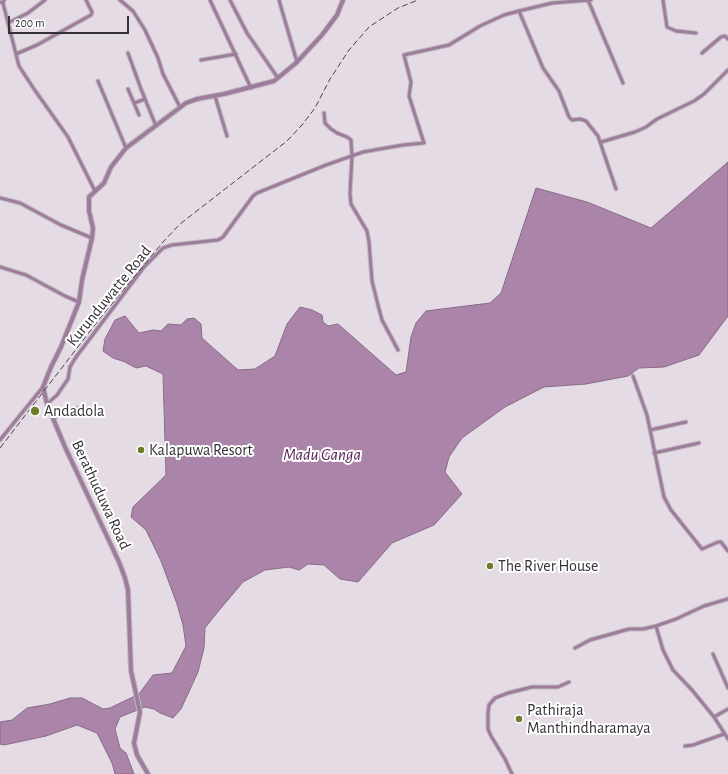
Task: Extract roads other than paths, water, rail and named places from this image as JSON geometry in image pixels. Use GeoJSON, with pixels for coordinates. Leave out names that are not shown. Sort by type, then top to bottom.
{"type":"FeatureCollection","features":[{"type":"Feature","properties":{"kind":"street"},"geometry":{"type":"LineString","coordinates":[[8,24],[28,13],[45,0]]}},
{"type":"Feature","properties":{"kind":"street"},"geometry":{"type":"LineString","coordinates":[[16,54],[37,45],[91,15],[91,9],[86,0]]}},
{"type":"Feature","properties":{"kind":"street"},"geometry":{"type":"LineString","coordinates":[[120,0],[133,11],[145,30],[158,58],[163,74],[180,107]]}},
{"type":"Feature","properties":{"kind":"street"},"geometry":{"type":"LineString","coordinates":[[210,0],[236,54],[250,88]]}},
{"type":"Feature","properties":{"kind":"street"},"geometry":{"type":"LineString","coordinates":[[230,0],[246,33],[278,78]]}},
{"type":"Feature","properties":{"kind":"street"},"geometry":{"type":"LineString","coordinates":[[279,0],[297,62]]}},
{"type":"Feature","properties":{"kind":"street"},"geometry":{"type":"LineString","coordinates":[[0,440],[43,387],[61,347],[79,302],[82,280],[92,238],[93,228],[89,211],[88,197],[104,183],[111,166],[126,148],[190,101],[250,88],[274,81],[297,62],[322,35],[337,15],[343,0]]}},
{"type":"Feature","properties":{"kind":"street"},"geometry":{"type":"LineString","coordinates":[[588,0],[623,83]]}},
{"type":"Feature","properties":{"kind":"street","name":"Kurunduwatte Road"},"geometry":{"type":"LineString","coordinates":[[47,404],[57,395],[68,380],[70,367],[76,357],[144,267],[163,248],[172,245],[218,240],[223,237],[253,196],[257,193],[363,152],[424,142],[409,96],[411,82],[404,55],[449,45],[480,26],[504,15],[552,3],[591,0]]}},
{"type":"Feature","properties":{"kind":"street"},"geometry":{"type":"LineString","coordinates":[[663,0],[667,28],[676,31],[696,33]]}},
{"type":"Feature","properties":{"kind":"street"},"geometry":{"type":"LineString","coordinates":[[2,2],[22,72],[68,137],[95,190]]}},
{"type":"Feature","properties":{"kind":"street"},"geometry":{"type":"LineString","coordinates":[[519,11],[543,68],[559,91],[569,117],[572,120],[580,119],[586,121],[592,127],[601,142],[616,189]]}},
{"type":"Feature","properties":{"kind":"street"},"geometry":{"type":"LineString","coordinates":[[702,53],[721,37],[725,36],[728,39]]}},
{"type":"Feature","properties":{"kind":"street"},"geometry":{"type":"LineString","coordinates":[[128,54],[156,126]]}},
{"type":"Feature","properties":{"kind":"street"},"geometry":{"type":"LineString","coordinates":[[201,60],[236,54]]}},
{"type":"Feature","properties":{"kind":"street"},"geometry":{"type":"LineString","coordinates":[[601,142],[635,132],[646,127],[657,119],[694,101],[704,94],[728,70]]}},
{"type":"Feature","properties":{"kind":"street"},"geometry":{"type":"LineString","coordinates":[[98,81],[126,148]]}},
{"type":"Feature","properties":{"kind":"street"},"geometry":{"type":"LineString","coordinates":[[128,89],[139,115]]}},
{"type":"Feature","properties":{"kind":"street"},"geometry":{"type":"LineString","coordinates":[[214,96],[227,136]]}},
{"type":"Feature","properties":{"kind":"street"},"geometry":{"type":"LineString","coordinates":[[134,103],[145,99]]}},
{"type":"Feature","properties":{"kind":"street"},"geometry":{"type":"LineString","coordinates":[[324,113],[325,124],[331,130],[350,138],[352,144],[351,204],[367,231],[372,281],[380,313],[382,320],[398,350]]}},
{"type":"Feature","properties":{"kind":"street"},"geometry":{"type":"LineString","coordinates":[[0,198],[20,203],[54,222],[92,238]]}},
{"type":"Feature","properties":{"kind":"street"},"geometry":{"type":"LineString","coordinates":[[0,267],[26,275],[79,302]]}},
{"type":"Feature","properties":{"kind":"street"},"geometry":{"type":"LineString","coordinates":[[633,376],[647,415],[664,496],[671,510],[702,549],[721,542],[728,551]]}},
{"type":"Feature","properties":{"kind":"street","name":"Berathuduwa Road"},"geometry":{"type":"LineString","coordinates":[[43,387],[47,404],[79,480],[119,562],[125,578],[128,590],[131,670],[140,712],[134,743],[137,755],[148,774]]}},
{"type":"Feature","properties":{"kind":"street"},"geometry":{"type":"LineString","coordinates":[[53,418],[77,408]]}},
{"type":"Feature","properties":{"kind":"street"},"geometry":{"type":"LineString","coordinates":[[650,430],[686,422]]}},
{"type":"Feature","properties":{"kind":"street"},"geometry":{"type":"LineString","coordinates":[[654,453],[699,443]]}},
{"type":"Feature","properties":{"kind":"street"},"geometry":{"type":"LineString","coordinates":[[575,648],[590,640],[623,631],[656,626],[676,619],[704,606],[728,599]]}},
{"type":"Feature","properties":{"kind":"street"},"geometry":{"type":"LineString","coordinates":[[656,626],[673,670],[714,717],[728,739]]}},
{"type":"Feature","properties":{"kind":"street"},"geometry":{"type":"LineString","coordinates":[[713,654],[728,688]]}},
{"type":"Feature","properties":{"kind":"street"},"geometry":{"type":"LineString","coordinates":[[512,774],[488,729],[488,713],[490,705],[495,698],[508,693],[532,687],[558,687],[569,682]]}},
{"type":"Feature","properties":{"kind":"street"},"geometry":{"type":"LineString","coordinates":[[714,717],[728,710]]}},
{"type":"Feature","properties":{"kind":"street"},"geometry":{"type":"LineString","coordinates":[[685,746],[693,745],[724,734]]}},
{"type":"Feature","properties":{"kind":"water","name":"Madu Ganga"},"geometry":{"type":"Polygon","coordinates":[[[728,162],[728,316],[699,355],[664,367],[639,368],[628,376],[586,384],[544,387],[505,407],[462,438],[449,457],[445,472],[462,494],[434,525],[392,543],[358,582],[340,579],[324,565],[308,564],[299,570],[289,567],[265,570],[243,582],[205,628],[204,648],[198,672],[181,709],[173,718],[154,709],[145,707],[120,717],[115,729],[120,748],[126,753],[134,774],[115,774],[112,763],[97,733],[77,725],[46,736],[4,745],[0,744],[0,722],[12,720],[27,708],[50,704],[70,698],[82,698],[103,709],[110,708],[139,694],[153,675],[172,673],[186,646],[183,625],[177,604],[161,561],[146,530],[131,517],[133,507],[166,475],[163,374],[146,366],[136,368],[113,358],[103,351],[105,339],[115,320],[125,316],[139,333],[153,330],[161,331],[168,324],[181,325],[187,319],[194,318],[201,324],[202,338],[238,370],[255,369],[275,356],[287,324],[300,307],[312,310],[322,315],[323,322],[328,326],[338,324],[396,375],[406,372],[411,337],[416,323],[426,311],[490,303],[501,293],[536,188],[587,202],[651,228],[728,162]]]}},
{"type":"Feature","properties":{"kind":"railway"},"geometry":{"type":"LineString","coordinates":[[0,448],[101,317],[163,242],[180,224],[287,141],[315,108],[330,79],[349,50],[369,27],[398,8],[418,0]]}},
{"type":"Feature","properties":{"kind":"place","name":"Andadola"},"geometry":{"type":"Point","coordinates":[35,411]}},
{"type":"Feature","properties":{"kind":"place","name":"Kalapuwa Resort"},"geometry":{"type":"Point","coordinates":[141,450]}},
{"type":"Feature","properties":{"kind":"place","name":"The River House"},"geometry":{"type":"Point","coordinates":[490,566]}},
{"type":"Feature","properties":{"kind":"place","name":"Pathiraja Manthindharamaya"},"geometry":{"type":"Point","coordinates":[519,719]}}]}
